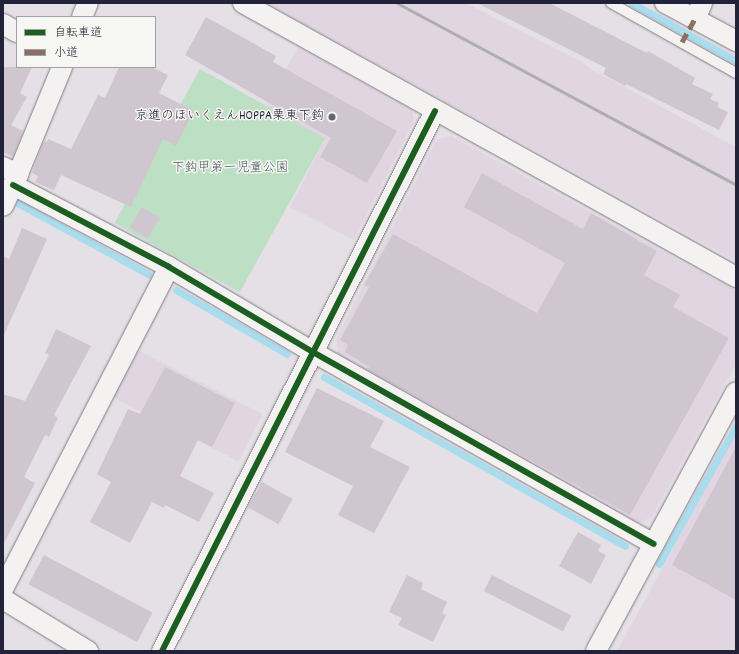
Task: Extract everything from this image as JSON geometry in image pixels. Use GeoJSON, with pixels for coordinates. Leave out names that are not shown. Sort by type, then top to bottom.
{"type":"FeatureCollection","features":[{"type":"Feature","properties":{"kind":"street"},"geometry":{"type":"LineString","coordinates":[[82,16],[88,3]]}},
{"type":"Feature","properties":{"kind":"street"},"geometry":{"type":"LineString","coordinates":[[243,3],[736,277]]}},
{"type":"Feature","properties":{"kind":"street"},"geometry":{"type":"LineString","coordinates":[[665,3],[698,11],[736,41]]}},
{"type":"Feature","properties":{"kind":"street"},"geometry":{"type":"LineString","coordinates":[[3,24],[16,31]]}},
{"type":"Feature","properties":{"kind":"street"},"geometry":{"type":"LineString","coordinates":[[3,206],[11,175],[62,68]]}},
{"type":"Feature","properties":{"kind":"street"},"geometry":{"type":"LineString","coordinates":[[162,651],[435,111]]}},
{"type":"Feature","properties":{"kind":"street"},"geometry":{"type":"LineString","coordinates":[[11,175],[314,352],[654,544]]}},
{"type":"Feature","properties":{"kind":"street"},"geometry":{"type":"LineString","coordinates":[[3,589],[169,267]]}},
{"type":"Feature","properties":{"kind":"street"},"geometry":{"type":"LineString","coordinates":[[596,651],[736,392]]}},
{"type":"Feature","properties":{"kind":"street"},"geometry":{"type":"LineString","coordinates":[[3,599],[88,651]]}},
{"type":"Feature","properties":{"kind":"lane"},"geometry":{"type":"LineString","coordinates":[[612,3],[736,73]]}},
{"type":"Feature","properties":{"kind":"shaded area"},"geometry":{"type":"Polygon","coordinates":[[[266,3],[466,3],[580,61],[591,69],[736,147],[736,261],[266,3]]]}},
{"type":"Feature","properties":{"kind":"shaded area"},"geometry":{"type":"Polygon","coordinates":[[[298,47],[412,110],[414,121],[354,240],[290,207],[325,139],[266,106],[298,47]]]}},
{"type":"Feature","properties":{"kind":"shaded area"},"geometry":{"type":"Polygon","coordinates":[[[451,136],[736,291],[736,364],[652,517],[638,523],[339,358],[336,339],[436,140],[451,136]]]}},
{"type":"Feature","properties":{"kind":"shaded area"},"geometry":{"type":"Polygon","coordinates":[[[137,350],[263,414],[239,461],[113,397],[137,350]]]}},
{"type":"Feature","properties":{"kind":"shaded area"},"geometry":{"type":"Polygon","coordinates":[[[736,432],[736,651],[617,651],[662,569],[736,432]]]}},
{"type":"Feature","properties":{"kind":"green space","name":"下鈎甲第一児童公園"},"geometry":{"type":"Polygon","coordinates":[[[200,69],[325,138],[240,292],[115,223],[200,69]]]}},
{"type":"Feature","properties":{"kind":"building"},"geometry":{"type":"Polygon","coordinates":[[[477,3],[549,3],[647,53],[648,51],[695,78],[692,84],[713,94],[710,99],[719,103],[717,107],[728,112],[719,130],[626,84],[625,86],[603,74],[606,68],[477,3]]]}},
{"type":"Feature","properties":{"kind":"building"},"geometry":{"type":"Polygon","coordinates":[[[206,17],[276,56],[273,62],[397,131],[367,183],[320,157],[331,138],[185,55],[206,17]]]}},
{"type":"Feature","properties":{"kind":"building"},"geometry":{"type":"Polygon","coordinates":[[[3,67],[32,68],[20,93],[27,97],[11,125],[23,131],[13,157],[3,152],[3,67]]]}},
{"type":"Feature","properties":{"kind":"building"},"geometry":{"type":"Polygon","coordinates":[[[119,68],[153,68],[168,75],[159,93],[194,111],[176,146],[163,139],[131,207],[61,175],[54,190],[35,182],[38,176],[32,173],[44,141],[47,142],[48,139],[71,149],[98,95],[105,98],[119,68]]]}},
{"type":"Feature","properties":{"kind":"building"},"geometry":{"type":"Polygon","coordinates":[[[482,173],[583,229],[591,213],[657,251],[644,275],[680,295],[673,307],[729,338],[630,515],[368,370],[369,367],[345,352],[348,345],[340,340],[369,287],[364,285],[393,234],[537,313],[565,263],[464,207],[482,173]]]}},
{"type":"Feature","properties":{"kind":"building"},"geometry":{"type":"Polygon","coordinates":[[[142,207],[160,218],[148,238],[130,228],[142,207]]]}},
{"type":"Feature","properties":{"kind":"building"},"geometry":{"type":"Polygon","coordinates":[[[22,228],[47,239],[3,337],[3,256],[9,259],[22,228]]]}},
{"type":"Feature","properties":{"kind":"building"},"geometry":{"type":"Polygon","coordinates":[[[56,329],[91,346],[54,415],[58,418],[49,437],[45,435],[24,477],[35,483],[3,545],[3,394],[25,401],[49,355],[45,353],[56,329]]]}},
{"type":"Feature","properties":{"kind":"building"},"geometry":{"type":"Polygon","coordinates":[[[165,367],[235,403],[212,447],[198,440],[180,476],[214,493],[199,522],[165,505],[164,508],[152,502],[130,543],[90,522],[111,482],[97,474],[128,409],[140,414],[165,367]]]}},
{"type":"Feature","properties":{"kind":"building"},"geometry":{"type":"Polygon","coordinates":[[[317,388],[384,421],[370,447],[410,467],[374,533],[338,515],[353,486],[285,452],[317,388]]]}},
{"type":"Feature","properties":{"kind":"building"},"geometry":{"type":"Polygon","coordinates":[[[736,447],[736,600],[672,565],[736,447]]]}},
{"type":"Feature","properties":{"kind":"building"},"geometry":{"type":"Polygon","coordinates":[[[262,482],[293,499],[279,524],[248,507],[262,482]]]}},
{"type":"Feature","properties":{"kind":"building"},"geometry":{"type":"Polygon","coordinates":[[[578,532],[601,545],[598,551],[606,555],[591,584],[559,566],[578,532]]]}},
{"type":"Feature","properties":{"kind":"building"},"geometry":{"type":"Polygon","coordinates":[[[44,555],[153,613],[137,642],[29,584],[44,555]]]}},
{"type":"Feature","properties":{"kind":"building"},"geometry":{"type":"Polygon","coordinates":[[[407,575],[423,583],[421,589],[447,602],[442,613],[446,615],[433,642],[398,625],[402,618],[389,612],[407,575]]]}},
{"type":"Feature","properties":{"kind":"building"},"geometry":{"type":"Polygon","coordinates":[[[492,575],[571,615],[563,631],[484,591],[492,575]]]}},
{"type":"Feature","properties":{"kind":"waterway"},"geometry":{"type":"LineString","coordinates":[[632,3],[736,61]]}},
{"type":"Feature","properties":{"kind":"waterway"},"geometry":{"type":"LineString","coordinates":[[19,204],[148,274]]}},
{"type":"Feature","properties":{"kind":"waterway"},"geometry":{"type":"LineString","coordinates":[[176,290],[287,354]]}},
{"type":"Feature","properties":{"kind":"waterway"},"geometry":{"type":"LineString","coordinates":[[324,377],[625,546]]}},
{"type":"Feature","properties":{"kind":"waterway"},"geometry":{"type":"LineString","coordinates":[[659,564],[736,426]]}},
{"type":"Feature","properties":{"kind":"railway"},"geometry":{"type":"LineString","coordinates":[[397,3],[736,185]]}},
{"type":"Feature","properties":{"kind":"marked path"},"geometry":{"type":"LineString","coordinates":[[682,42],[695,19]]}},
{"type":"Feature","properties":{"kind":"cycle path"},"geometry":{"type":"LineString","coordinates":[[162,651],[435,111]]}},
{"type":"Feature","properties":{"kind":"cycle path"},"geometry":{"type":"LineString","coordinates":[[13,185],[169,267],[313,352],[654,544]]}},
{"type":"Feature","properties":{"kind":"place","name":"京進のほいくえんHOPPA栗東下鈎"},"geometry":{"type":"Point","coordinates":[332,117]}}]}
